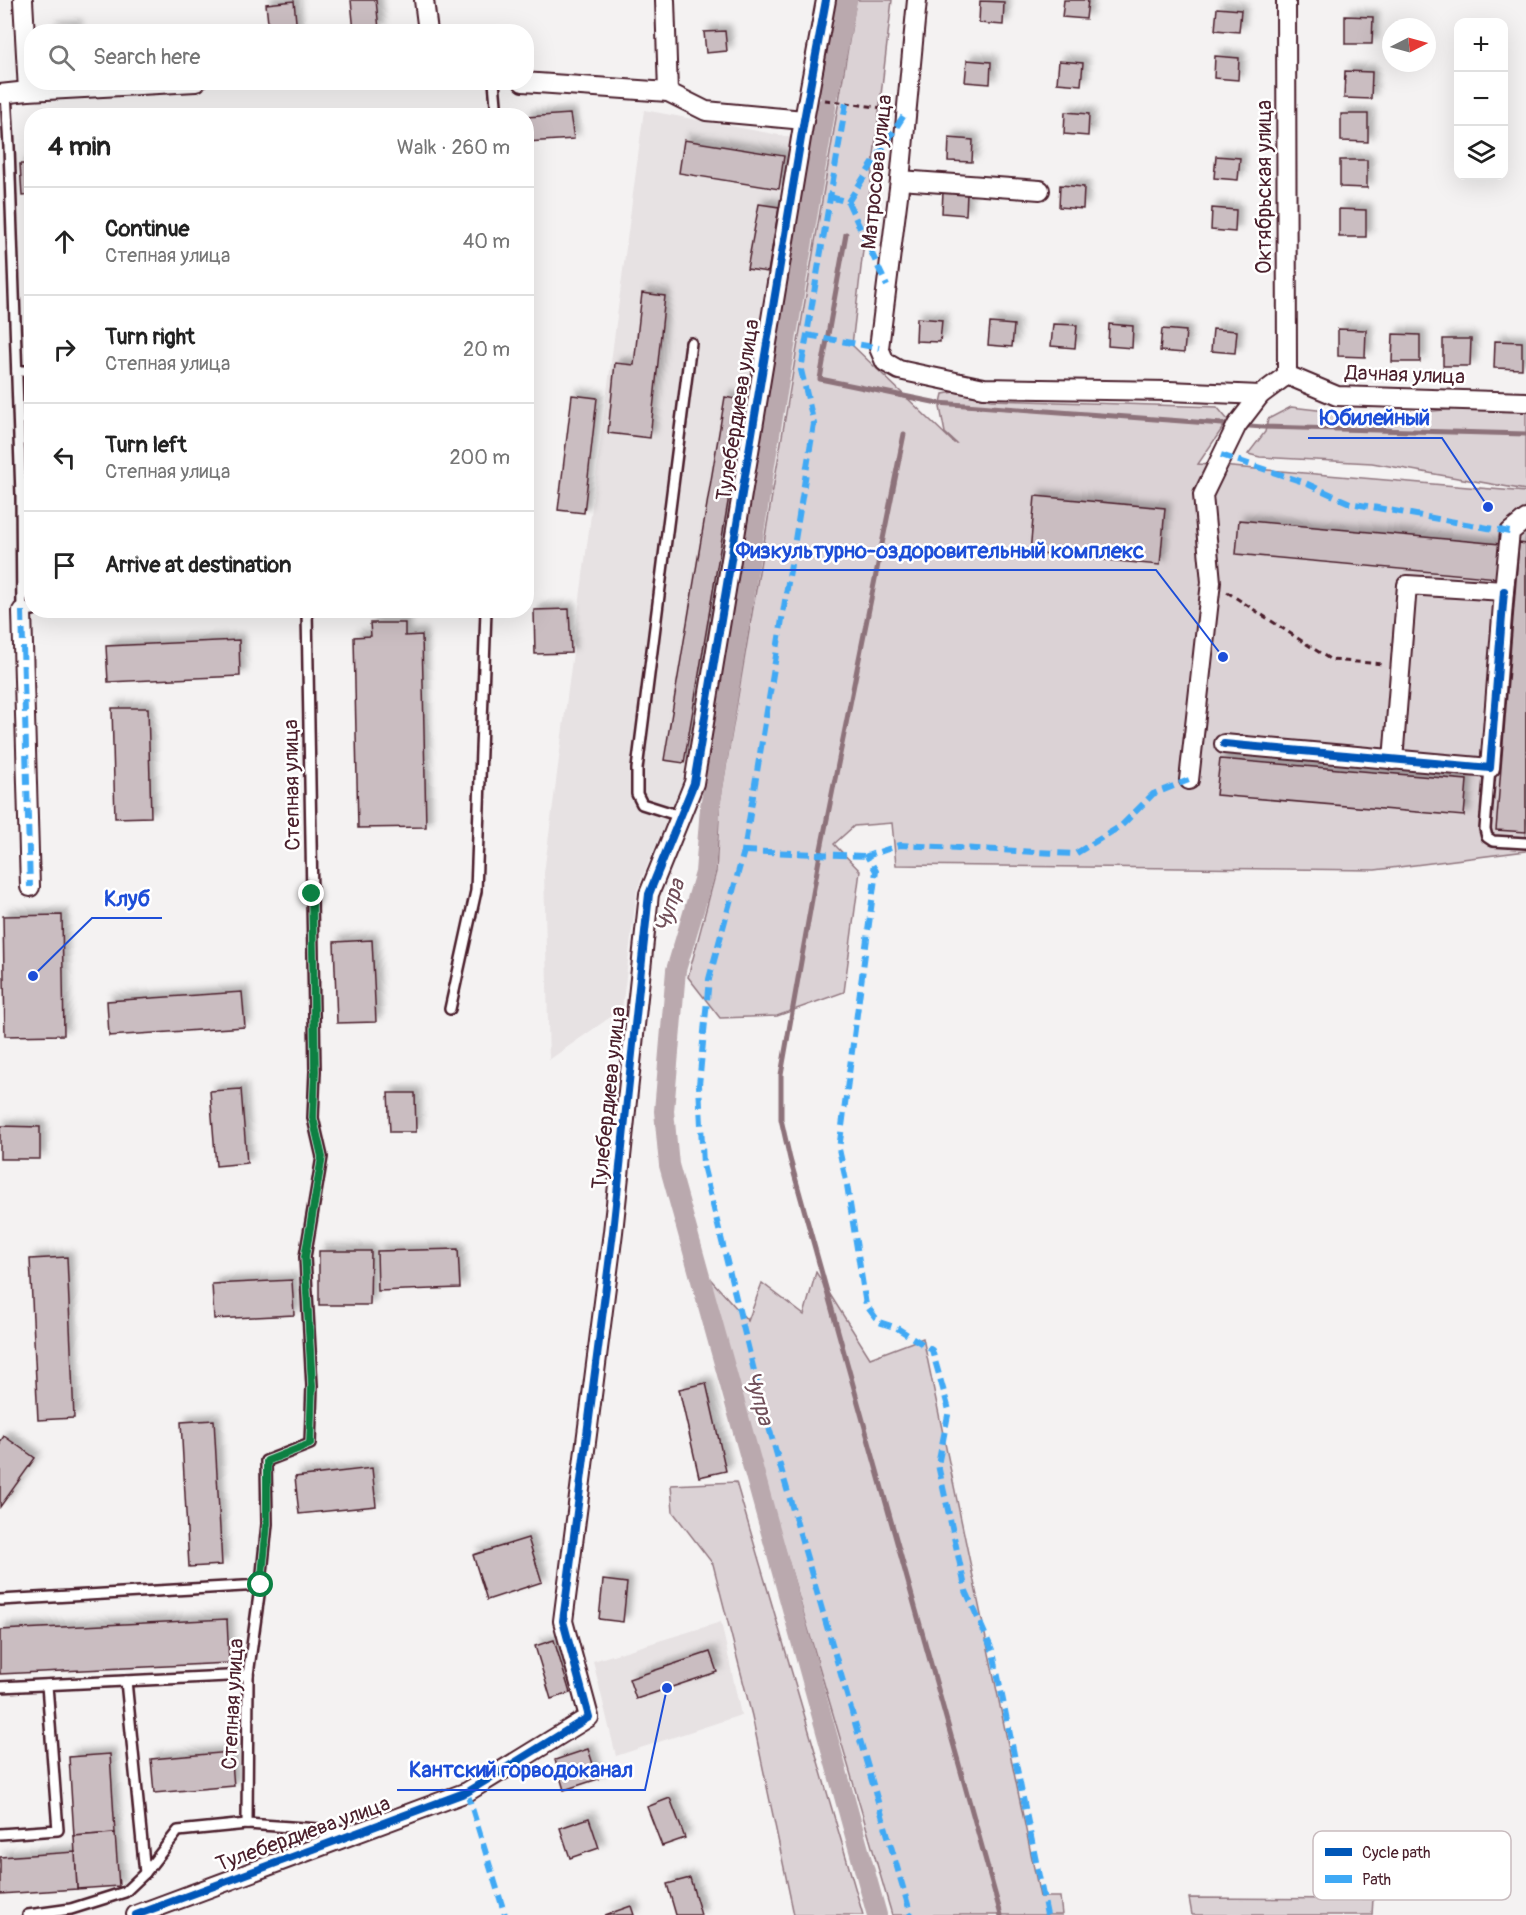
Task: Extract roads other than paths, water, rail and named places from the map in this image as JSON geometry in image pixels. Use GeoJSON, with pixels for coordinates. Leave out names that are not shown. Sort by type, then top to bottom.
{"type":"FeatureCollection","features":[{"type":"Feature","properties":{"kind":"street"},"geometry":{"type":"LineString","coordinates":[[23,0],[24,24]]}},
{"type":"Feature","properties":{"kind":"street"},"geometry":{"type":"LineString","coordinates":[[424,0],[427,24]]}},
{"type":"Feature","properties":{"kind":"street"},"geometry":{"type":"LineString","coordinates":[[665,0],[668,92]]}},
{"type":"Feature","properties":{"kind":"street","name":"Тулебердиева улица"},"geometry":{"type":"LineString","coordinates":[[136,1915],[467,1792],[589,1718],[564,1621],[613,1232],[648,894],[694,783],[826,0]]}},
{"type":"Feature","properties":{"kind":"street","name":"Матросова улица"},"geometry":{"type":"LineString","coordinates":[[917,0],[900,180],[879,348],[885,362],[899,370],[984,388],[1260,395]]}},
{"type":"Feature","properties":{"kind":"street","name":"Октябрьская улица"},"geometry":{"type":"LineString","coordinates":[[1286,0],[1287,375]]}},
{"type":"Feature","properties":{"kind":"street"},"geometry":{"type":"LineString","coordinates":[[534,83],[668,92],[706,111],[804,120]]}},
{"type":"Feature","properties":{"kind":"street"},"geometry":{"type":"LineString","coordinates":[[3,94],[47,90]]}},
{"type":"Feature","properties":{"kind":"street"},"geometry":{"type":"LineString","coordinates":[[900,180],[1040,190]]}},
{"type":"Feature","properties":{"kind":"street"},"geometry":{"type":"LineString","coordinates":[[1189,780],[1211,582],[1203,495],[1237,425],[1260,395],[1287,375]]}},
{"type":"Feature","properties":{"kind":"street","name":"Дачная улица"},"geometry":{"type":"LineString","coordinates":[[1287,375],[1337,396],[1526,402]]}},
{"type":"Feature","properties":{"kind":"street"},"geometry":{"type":"LineString","coordinates":[[1224,744],[1490,768],[1510,532],[1526,519]]}},
{"type":"Feature","properties":{"kind":"street"},"geometry":{"type":"LineString","coordinates":[[1393,760],[1407,585],[1504,591]]}},
{"type":"Feature","properties":{"kind":"street"},"geometry":{"type":"LineString","coordinates":[[28,618],[30,887]]}},
{"type":"Feature","properties":{"kind":"lane"},"geometry":{"type":"LineString","coordinates":[[495,90],[497,108]]}},
{"type":"Feature","properties":{"kind":"lane"},"geometry":{"type":"LineString","coordinates":[[3,94],[9,147],[24,545]]}},
{"type":"Feature","properties":{"kind":"lane"},"geometry":{"type":"LineString","coordinates":[[680,816],[642,804],[637,794],[637,769],[691,343]]}},
{"type":"Feature","properties":{"kind":"lane"},"geometry":{"type":"LineString","coordinates":[[17,371],[24,371]]}},
{"type":"Feature","properties":{"kind":"lane","name":"Степная улица"},"geometry":{"type":"LineString","coordinates":[[247,1824],[248,1675],[267,1524],[267,1461],[310,1444],[312,1386],[305,1257],[322,1157],[313,1118],[315,1071],[307,618]]}},
{"type":"Feature","properties":{"kind":"lane"},"geometry":{"type":"LineString","coordinates":[[450,1009],[476,891],[486,618]]}},
{"type":"Feature","properties":{"kind":"lane"},"geometry":{"type":"LineString","coordinates":[[1490,768],[1485,829],[1487,837],[1493,841],[1526,843]]}},
{"type":"Feature","properties":{"kind":"lane"},"geometry":{"type":"LineString","coordinates":[[0,1600],[261,1585]]}},
{"type":"Feature","properties":{"kind":"lane"},"geometry":{"type":"LineString","coordinates":[[0,1687],[248,1675]]}},
{"type":"Feature","properties":{"kind":"lane"},"geometry":{"type":"LineString","coordinates":[[126,1681],[145,1873]]}},
{"type":"Feature","properties":{"kind":"lane"},"geometry":{"type":"LineString","coordinates":[[0,1834],[58,1830],[47,1685]]}},
{"type":"Feature","properties":{"kind":"lane"},"geometry":{"type":"LineString","coordinates":[[28,1915],[71,1909],[125,1892],[145,1873],[178,1831],[247,1824],[359,1832]]}},
{"type":"Feature","properties":{"kind":"waterway","name":"Чупра"},"geometry":{"type":"LineString","coordinates":[[829,93],[847,0]]}},
{"type":"Feature","properties":{"kind":"waterway","name":"Чупра"},"geometry":{"type":"LineString","coordinates":[[826,107],[710,807],[705,873],[676,970],[664,1111],[669,1165],[877,1915]]}},
{"type":"Feature","properties":{"kind":"waterway"},"geometry":{"type":"LineString","coordinates":[[846,234],[820,379],[938,403],[1263,427],[1526,434]]}},
{"type":"Feature","properties":{"kind":"waterway"},"geometry":{"type":"LineString","coordinates":[[904,434],[820,854],[781,1075],[781,1119],[790,1159],[1001,1915]]}},
{"type":"Feature","properties":{"kind":"place","name":"Юбилейный"},"geometry":{"type":"Point","coordinates":[1488,507]}},
{"type":"Feature","properties":{"kind":"place","name":"Физкультурно-оздоровительный комплекс"},"geometry":{"type":"Point","coordinates":[1223,657]}},
{"type":"Feature","properties":{"kind":"place","name":"Клуб"},"geometry":{"type":"Point","coordinates":[33,976]}},
{"type":"Feature","properties":{"kind":"place","name":"Кантский горводоканал"},"geometry":{"type":"Point","coordinates":[667,1688]}}]}
